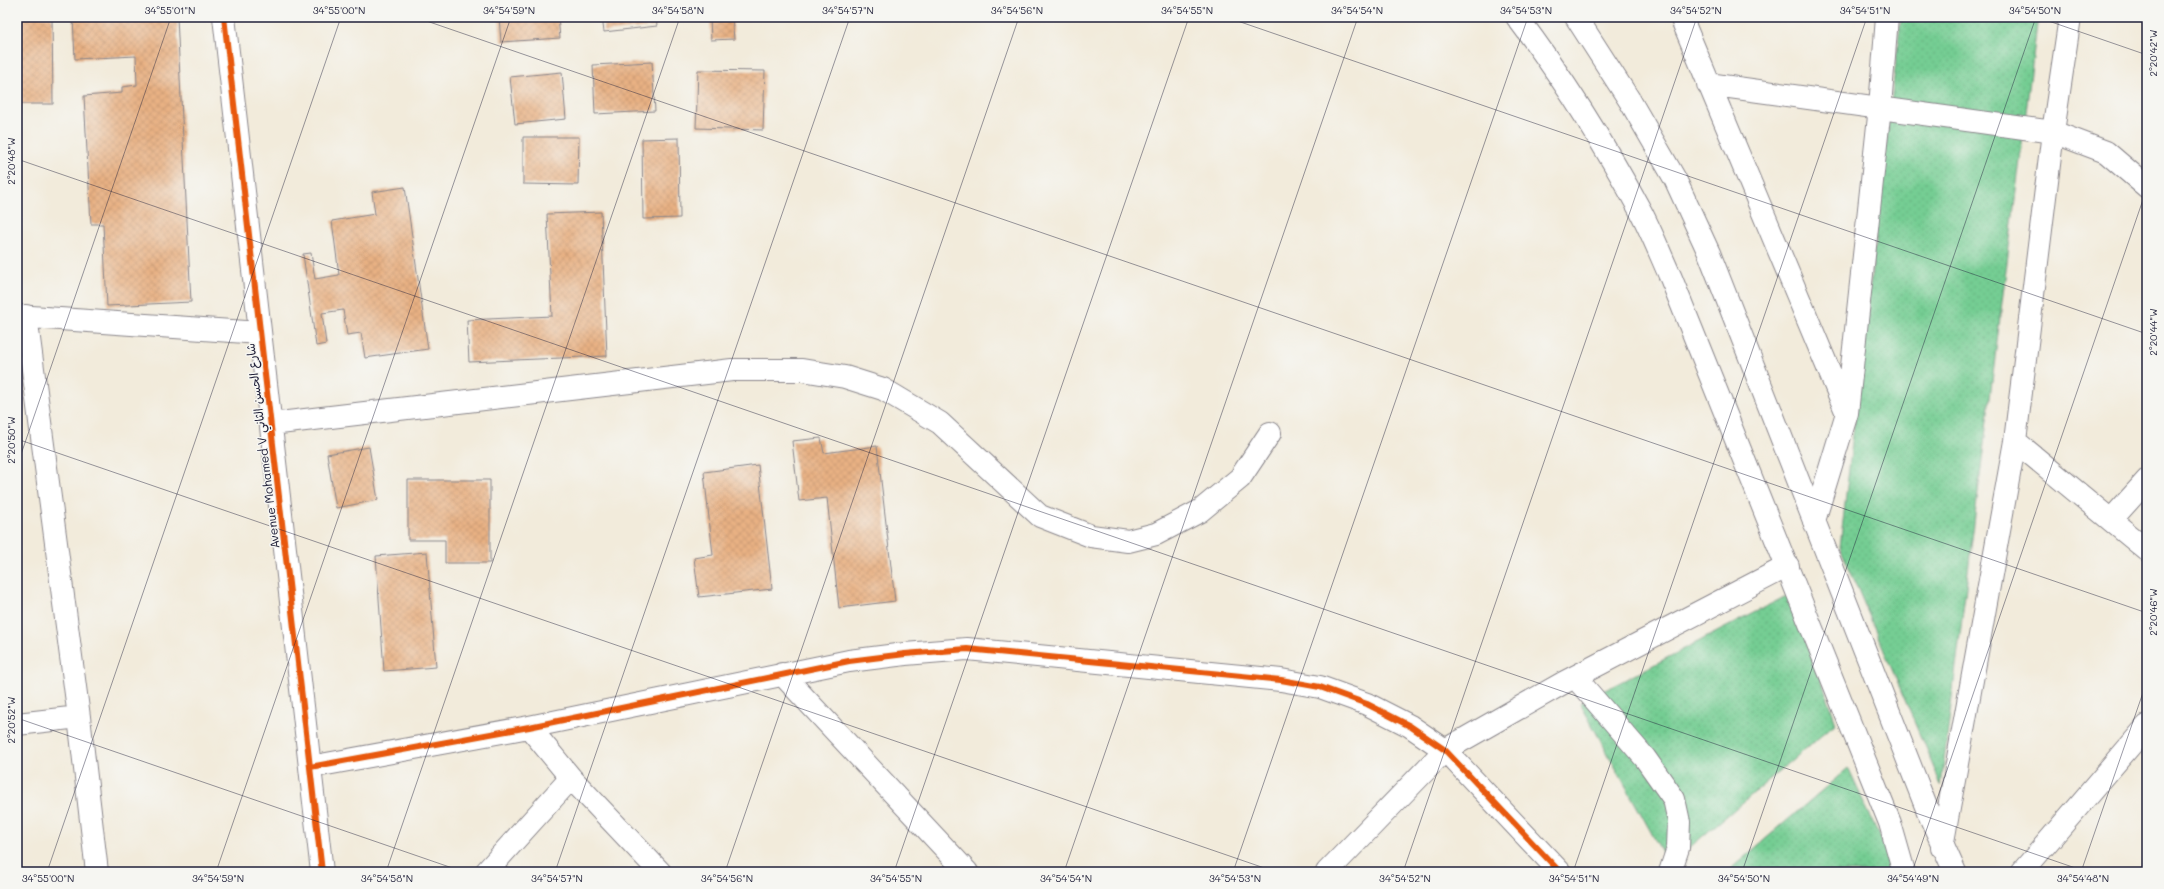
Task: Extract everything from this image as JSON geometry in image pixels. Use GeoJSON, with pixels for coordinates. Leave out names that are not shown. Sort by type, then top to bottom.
{"type":"FeatureCollection","features":[{"type":"Feature","properties":{"kind":"main road","name":"Avenue Mohamed V شارع الحسن الثاني"},"geometry":{"type":"LineString","coordinates":[[224,17],[322,872]]}},
{"type":"Feature","properties":{"kind":"main road"},"geometry":{"type":"LineString","coordinates":[[1517,17],[1565,86],[1641,212],[1671,278],[1788,566],[1890,824],[1904,872]]}},
{"type":"Feature","properties":{"kind":"main road"},"geometry":{"type":"LineString","coordinates":[[1576,17],[1630,101],[1675,179],[1728,300],[1942,847],[1954,872]]}},
{"type":"Feature","properties":{"kind":"main road"},"geometry":{"type":"LineString","coordinates":[[1681,17],[1847,413]]}},
{"type":"Feature","properties":{"kind":"main road"},"geometry":{"type":"LineString","coordinates":[[1814,521],[1847,413],[1880,107],[1887,17]]}},
{"type":"Feature","properties":{"kind":"main road"},"geometry":{"type":"LineString","coordinates":[[1942,847],[2015,441],[2053,132],[2070,17]]}},
{"type":"Feature","properties":{"kind":"main road"},"geometry":{"type":"LineString","coordinates":[[1708,84],[2053,132],[2106,152],[2147,187]]}},
{"type":"Feature","properties":{"kind":"main road"},"geometry":{"type":"LineString","coordinates":[[97,872],[79,717],[22,316],[260,333]]}},
{"type":"Feature","properties":{"kind":"main road"},"geometry":{"type":"LineString","coordinates":[[271,424],[732,370],[802,370],[845,377],[883,389],[940,423],[1040,516],[1091,536],[1128,540],[1156,534],[1200,511],[1240,478],[1270,434]]}},
{"type":"Feature","properties":{"kind":"main road"},"geometry":{"type":"LineString","coordinates":[[2015,441],[2147,550]]}},
{"type":"Feature","properties":{"kind":"main road"},"geometry":{"type":"LineString","coordinates":[[2111,520],[2147,480]]}},
{"type":"Feature","properties":{"kind":"main road"},"geometry":{"type":"LineString","coordinates":[[1327,872],[1445,750],[1575,677],[1788,566]]}},
{"type":"Feature","properties":{"kind":"main road"},"geometry":{"type":"LineString","coordinates":[[310,767],[529,726],[856,660],[967,649],[1281,680],[1320,687],[1367,704],[1410,726],[1445,750],[1560,872]]}},
{"type":"Feature","properties":{"kind":"main road"},"geometry":{"type":"LineString","coordinates":[[782,674],[967,872]]}},
{"type":"Feature","properties":{"kind":"main road"},"geometry":{"type":"LineString","coordinates":[[1575,677],[1645,758],[1674,799],[1679,822],[1678,848],[1670,872]]}},
{"type":"Feature","properties":{"kind":"main road"},"geometry":{"type":"LineString","coordinates":[[17,724],[79,717]]}},
{"type":"Feature","properties":{"kind":"main road"},"geometry":{"type":"LineString","coordinates":[[529,726],[571,778],[660,872]]}},
{"type":"Feature","properties":{"kind":"main road"},"geometry":{"type":"LineString","coordinates":[[2022,872],[2147,726]]}},
{"type":"Feature","properties":{"kind":"main road"},"geometry":{"type":"LineString","coordinates":[[486,872],[571,778]]}},
{"type":"Feature","properties":{"kind":"green space"},"geometry":{"type":"Polygon","coordinates":[[[1901,17],[2038,17],[1941,785],[1840,547],[1901,17]]]}},
{"type":"Feature","properties":{"kind":"green space"},"geometry":{"type":"Polygon","coordinates":[[[1792,593],[1836,723],[1669,865],[1580,703],[1792,593]]]}},
{"type":"Feature","properties":{"kind":"green space"},"geometry":{"type":"Polygon","coordinates":[[[1848,768],[1896,872],[1727,872],[1848,768]]]}},
{"type":"Feature","properties":{"kind":"building"},"geometry":{"type":"Polygon","coordinates":[[[17,17],[52,17],[53,104],[17,104],[17,17]]]}},
{"type":"Feature","properties":{"kind":"building"},"geometry":{"type":"Polygon","coordinates":[[[73,17],[177,17],[191,302],[107,306],[103,224],[91,224],[84,96],[122,93],[122,87],[137,85],[136,56],[75,59],[73,17]]]}},
{"type":"Feature","properties":{"kind":"building"},"geometry":{"type":"Polygon","coordinates":[[[499,17],[558,17],[560,38],[501,42],[499,17]]]}},
{"type":"Feature","properties":{"kind":"building"},"geometry":{"type":"Polygon","coordinates":[[[602,17],[656,17],[657,26],[604,32],[602,17]]]}},
{"type":"Feature","properties":{"kind":"building"},"geometry":{"type":"Polygon","coordinates":[[[710,17],[732,17],[734,39],[711,40],[710,17]]]}},
{"type":"Feature","properties":{"kind":"building"},"geometry":{"type":"Polygon","coordinates":[[[652,62],[655,111],[595,114],[593,65],[652,62]]]}},
{"type":"Feature","properties":{"kind":"building"},"geometry":{"type":"Polygon","coordinates":[[[698,70],[765,71],[763,130],[696,128],[698,70]]]}},
{"type":"Feature","properties":{"kind":"building"},"geometry":{"type":"Polygon","coordinates":[[[562,72],[566,119],[515,124],[510,77],[562,72]]]}},
{"type":"Feature","properties":{"kind":"building"},"geometry":{"type":"Polygon","coordinates":[[[523,137],[579,137],[578,185],[523,184],[523,137]]]}},
{"type":"Feature","properties":{"kind":"building"},"geometry":{"type":"Polygon","coordinates":[[[679,138],[680,218],[643,219],[642,139],[679,138]]]}},
{"type":"Feature","properties":{"kind":"building"},"geometry":{"type":"Polygon","coordinates":[[[405,187],[428,349],[365,358],[361,333],[347,335],[343,310],[322,313],[326,344],[316,346],[303,254],[311,253],[315,279],[339,275],[332,221],[375,214],[372,192],[405,187]]]}},
{"type":"Feature","properties":{"kind":"building"},"geometry":{"type":"Polygon","coordinates":[[[601,212],[607,356],[469,362],[467,320],[552,316],[547,214],[601,212]]]}},
{"type":"Feature","properties":{"kind":"building"},"geometry":{"type":"Polygon","coordinates":[[[821,438],[824,453],[877,446],[895,601],[839,608],[827,498],[799,501],[792,441],[821,438]]]}},
{"type":"Feature","properties":{"kind":"building"},"geometry":{"type":"Polygon","coordinates":[[[369,447],[378,500],[336,508],[327,454],[369,447]]]}},
{"type":"Feature","properties":{"kind":"building"},"geometry":{"type":"Polygon","coordinates":[[[758,465],[772,589],[699,597],[694,558],[713,555],[704,472],[758,465]]]}},
{"type":"Feature","properties":{"kind":"building"},"geometry":{"type":"Polygon","coordinates":[[[408,480],[490,480],[490,563],[445,563],[445,540],[408,540],[408,480]]]}},
{"type":"Feature","properties":{"kind":"building"},"geometry":{"type":"Polygon","coordinates":[[[427,552],[436,667],[384,671],[376,556],[427,552]]]}},
{"type":"Feature","properties":{"kind":"cycle path"},"geometry":{"type":"LineString","coordinates":[[224,17],[322,872]]}},
{"type":"Feature","properties":{"kind":"cycle path"},"geometry":{"type":"LineString","coordinates":[[310,767],[529,727],[849,661],[905,654],[967,649],[1281,680],[1320,687],[1367,704],[1410,726],[1445,750],[1560,872]]}}]}
